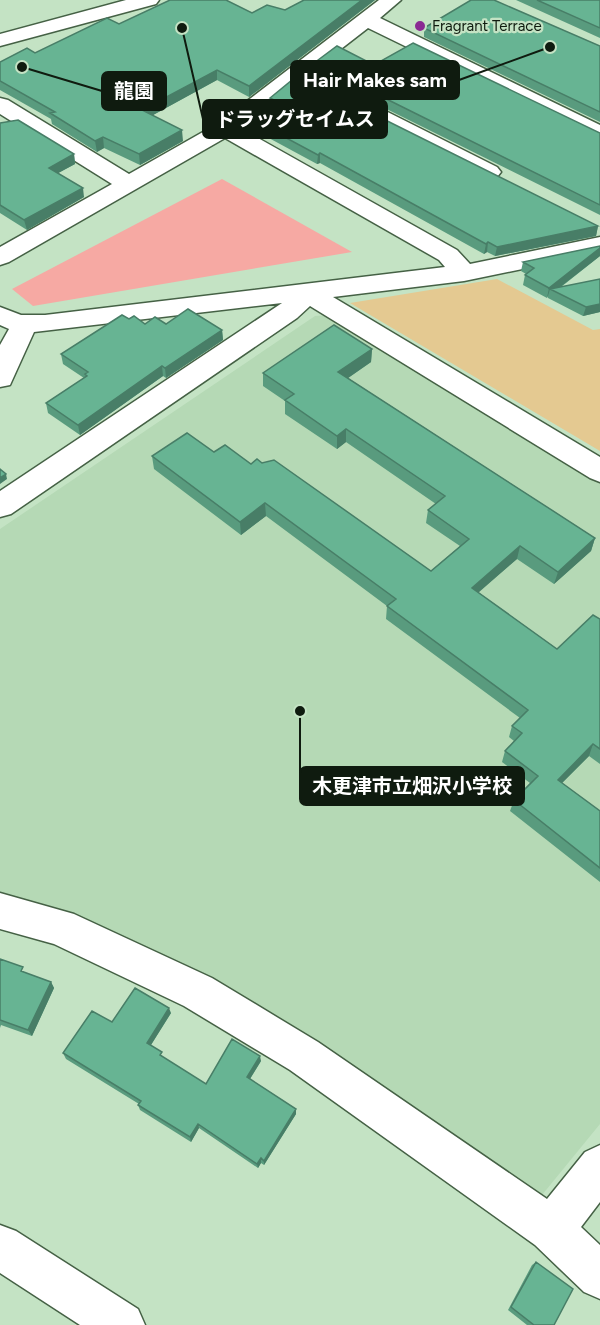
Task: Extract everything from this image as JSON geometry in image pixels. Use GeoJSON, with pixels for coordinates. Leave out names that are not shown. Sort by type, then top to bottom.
{"type":"FeatureCollection","features":[{"type":"Feature","properties":{"kind":"street"},"geometry":{"type":"LineString","coordinates":[[0,27],[113,0]]}},
{"type":"Feature","properties":{"kind":"street"},"geometry":{"type":"LineString","coordinates":[[0,40],[149,0]]}},
{"type":"Feature","properties":{"kind":"street"},"geometry":{"type":"LineString","coordinates":[[0,257],[225,129],[391,0]]}},
{"type":"Feature","properties":{"kind":"street"},"geometry":{"type":"LineString","coordinates":[[366,19],[600,134]]}},
{"type":"Feature","properties":{"kind":"street"},"geometry":{"type":"LineString","coordinates":[[297,74],[506,180]]}},
{"type":"Feature","properties":{"kind":"street"},"geometry":{"type":"LineString","coordinates":[[0,105],[129,184]]}},
{"type":"Feature","properties":{"kind":"street"},"geometry":{"type":"LineString","coordinates":[[0,126],[27,121]]}},
{"type":"Feature","properties":{"kind":"street"},"geometry":{"type":"LineString","coordinates":[[225,129],[448,255],[464,273]]}},
{"type":"Feature","properties":{"kind":"street"},"geometry":{"type":"LineString","coordinates":[[0,315],[25,324],[45,324],[464,273],[596,232]]}},
{"type":"Feature","properties":{"kind":"street"},"geometry":{"type":"LineString","coordinates":[[308,293],[600,471]]}},
{"type":"Feature","properties":{"kind":"street"},"geometry":{"type":"LineString","coordinates":[[0,506],[288,312],[308,293]]}},
{"type":"Feature","properties":{"kind":"street"},"geometry":{"type":"LineString","coordinates":[[0,378],[7,357],[25,324]]}},
{"type":"Feature","properties":{"kind":"street"},"geometry":{"type":"LineString","coordinates":[[0,910],[60,927],[198,992],[304,1056],[551,1229],[600,1276]]}},
{"type":"Feature","properties":{"kind":"street"},"geometry":{"type":"LineString","coordinates":[[551,1229],[600,1167]]}},
{"type":"Feature","properties":{"kind":"street"},"geometry":{"type":"LineString","coordinates":[[0,1247],[122,1325]]}},
{"type":"Feature","properties":{"kind":"shaded area"},"geometry":{"type":"Polygon","coordinates":[[[222,179],[352,252],[33,306],[12,289],[222,179]]]}},
{"type":"Feature","properties":{"kind":"shaded area"},"geometry":{"type":"Polygon","coordinates":[[[497,279],[593,330],[600,329],[600,451],[350,303],[497,279]]]}},
{"type":"Feature","properties":{"kind":"shaded area"},"geometry":{"type":"Polygon","coordinates":[[[329,315],[600,482],[600,1124],[542,1195],[280,1019],[46,906],[0,893],[0,529],[315,316],[329,315]]]}},
{"type":"Feature","properties":{"kind":"building"},"geometry":{"type":"Polygon","coordinates":[[[170,0],[226,0],[252,13],[267,5],[285,10],[304,0],[362,0],[249,86],[217,70],[142,110],[182,130],[139,154],[103,137],[95,141],[50,113],[55,112],[0,81],[0,62],[27,48],[35,53],[107,18],[119,24],[170,0]]]}},
{"type":"Feature","properties":{"kind":"building"},"geometry":{"type":"Polygon","coordinates":[[[471,0],[494,0],[600,46],[600,112],[424,28],[471,0]]]}},
{"type":"Feature","properties":{"kind":"building"},"geometry":{"type":"Polygon","coordinates":[[[537,0],[600,0],[600,28],[537,0]]]}},
{"type":"Feature","properties":{"kind":"building"},"geometry":{"type":"Polygon","coordinates":[[[413,43],[600,133],[600,205],[314,63],[337,46],[374,65],[413,43]]]}},
{"type":"Feature","properties":{"kind":"building"},"geometry":{"type":"Polygon","coordinates":[[[297,76],[598,226],[497,247],[488,242],[486,244],[320,153],[318,155],[253,120],[282,104],[270,98],[297,76]]]}},
{"type":"Feature","properties":{"kind":"building"},"geometry":{"type":"Polygon","coordinates":[[[18,120],[74,154],[49,168],[83,188],[24,220],[0,205],[0,123],[18,120]]]}},
{"type":"Feature","properties":{"kind":"building"},"geometry":{"type":"Polygon","coordinates":[[[600,246],[549,288],[525,275],[534,268],[523,262],[600,246]]]}},
{"type":"Feature","properties":{"kind":"building"},"geometry":{"type":"Polygon","coordinates":[[[600,279],[600,304],[586,307],[550,289],[600,279]]]}},
{"type":"Feature","properties":{"kind":"building"},"geometry":{"type":"Polygon","coordinates":[[[188,309],[222,330],[165,368],[162,366],[78,425],[46,403],[87,376],[85,374],[88,372],[61,354],[122,315],[129,319],[134,316],[145,324],[155,317],[166,324],[188,309]]]}},
{"type":"Feature","properties":{"kind":"building"},"geometry":{"type":"Polygon","coordinates":[[[334,325],[372,349],[338,372],[595,538],[558,572],[520,546],[472,588],[557,649],[593,615],[600,619],[600,749],[593,744],[558,780],[600,811],[600,868],[514,800],[538,776],[505,751],[522,733],[512,726],[528,710],[387,606],[396,599],[265,503],[240,522],[152,456],[187,433],[214,452],[225,445],[251,464],[257,459],[262,463],[274,460],[431,571],[469,539],[428,510],[445,496],[346,429],[337,436],[285,400],[294,394],[263,373],[334,325]]]}},
{"type":"Feature","properties":{"kind":"building"},"geometry":{"type":"Polygon","coordinates":[[[0,469],[6,474],[0,478],[0,469]]]}},
{"type":"Feature","properties":{"kind":"building"},"geometry":{"type":"Polygon","coordinates":[[[0,959],[23,967],[21,971],[51,982],[28,1030],[0,1020],[0,959]]]}},
{"type":"Feature","properties":{"kind":"building"},"geometry":{"type":"Polygon","coordinates":[[[135,988],[169,1008],[147,1043],[162,1052],[160,1055],[206,1084],[232,1039],[260,1056],[247,1077],[296,1109],[264,1161],[261,1158],[257,1164],[198,1124],[190,1137],[138,1105],[141,1101],[63,1053],[92,1011],[112,1022],[135,988]]]}},
{"type":"Feature","properties":{"kind":"building"},"geometry":{"type":"Polygon","coordinates":[[[536,1262],[573,1289],[554,1325],[534,1325],[511,1307],[536,1262]]]}},
{"type":"Feature","properties":{"kind":"place","name":"Fragrant Terrace"},"geometry":{"type":"Point","coordinates":[420,26]}},
{"type":"Feature","properties":{"kind":"place","name":"ドラッグセイムス"},"geometry":{"type":"Point","coordinates":[182,28]}},
{"type":"Feature","properties":{"kind":"place","name":"Hair Makes sam"},"geometry":{"type":"Point","coordinates":[550,47]}},
{"type":"Feature","properties":{"kind":"place","name":"龍園"},"geometry":{"type":"Point","coordinates":[22,67]}},
{"type":"Feature","properties":{"kind":"place","name":"木更津市立畑沢小学校"},"geometry":{"type":"Point","coordinates":[300,711]}}]}
